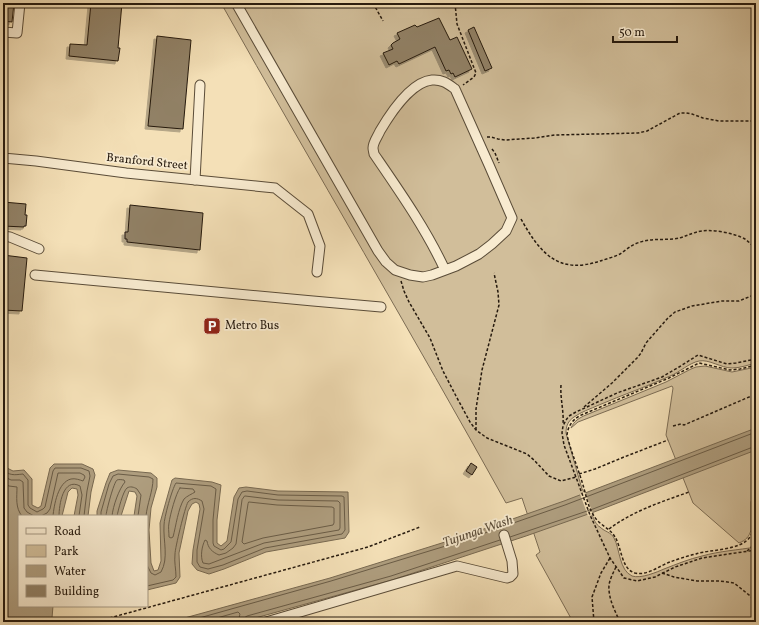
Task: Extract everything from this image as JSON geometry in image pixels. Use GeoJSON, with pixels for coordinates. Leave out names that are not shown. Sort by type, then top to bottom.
{"type":"FeatureCollection","features":[{"type":"Feature","properties":{"kind":"street"},"geometry":{"type":"LineString","coordinates":[[3,32],[17,33],[20,3]]}},
{"type":"Feature","properties":{"kind":"street"},"geometry":{"type":"LineString","coordinates":[[236,3],[378,251],[386,262],[395,270],[410,275],[423,277],[432,275],[456,266],[479,254],[506,232],[512,218],[454,90],[448,83],[440,80],[432,80],[421,84],[409,92],[387,118],[374,143],[373,149],[374,154],[410,207],[436,251],[445,270]]}},
{"type":"Feature","properties":{"kind":"street"},"geometry":{"type":"LineString","coordinates":[[195,180],[200,85]]}},
{"type":"Feature","properties":{"kind":"street","name":"Branford Street"},"geometry":{"type":"LineString","coordinates":[[3,158],[126,173],[275,188],[308,214],[320,246],[317,272]]}},
{"type":"Feature","properties":{"kind":"street"},"geometry":{"type":"LineString","coordinates":[[3,236],[10,237],[39,250]]}},
{"type":"Feature","properties":{"kind":"street"},"geometry":{"type":"LineString","coordinates":[[35,275],[313,302],[381,307]]}},
{"type":"Feature","properties":{"kind":"street"},"geometry":{"type":"LineString","coordinates":[[266,622],[457,566],[507,578],[510,577],[513,574],[512,561],[504,535]]}},
{"type":"Feature","properties":{"kind":"path"},"geometry":{"type":"LineString","coordinates":[[373,3],[383,21]]}},
{"type":"Feature","properties":{"kind":"path"},"geometry":{"type":"LineString","coordinates":[[454,90],[474,77],[476,73],[457,24],[455,3]]}},
{"type":"Feature","properties":{"kind":"path"},"geometry":{"type":"LineString","coordinates":[[484,138],[491,137],[505,140],[555,135],[638,134],[647,131],[680,113],[686,112],[702,118],[719,121],[756,121]]}},
{"type":"Feature","properties":{"kind":"path"},"geometry":{"type":"LineString","coordinates":[[492,148],[499,166]]}},
{"type":"Feature","properties":{"kind":"path"},"geometry":{"type":"LineString","coordinates":[[521,219],[527,230],[548,256],[556,261],[568,265],[594,263],[620,254],[636,243],[650,239],[681,238],[702,231],[714,231],[734,235],[744,239],[756,249]]}},
{"type":"Feature","properties":{"kind":"path"},"geometry":{"type":"LineString","coordinates":[[400,272],[401,283],[409,302],[430,338],[443,371],[466,415],[476,430],[487,438],[527,454],[549,476],[562,481],[576,477]]}},
{"type":"Feature","properties":{"kind":"path"},"geometry":{"type":"LineString","coordinates":[[476,430],[476,409],[482,370],[499,305],[494,273]]}},
{"type":"Feature","properties":{"kind":"path"},"geometry":{"type":"LineString","coordinates":[[583,408],[638,357],[646,343],[675,312],[692,306],[722,301],[739,301],[756,294]]}},
{"type":"Feature","properties":{"kind":"path"},"geometry":{"type":"LineString","coordinates":[[563,426],[569,416],[583,408],[617,393],[662,377],[698,355],[727,364],[736,364],[756,359]]}},
{"type":"Feature","properties":{"kind":"path"},"geometry":{"type":"LineString","coordinates":[[756,365],[730,370],[699,363],[669,378],[579,416],[572,422],[568,430],[568,435],[590,515],[610,558],[624,578],[637,581],[654,577],[675,567],[702,558],[756,550]]}},
{"type":"Feature","properties":{"kind":"path"},"geometry":{"type":"LineString","coordinates":[[561,385],[560,392],[564,411],[562,433],[564,445],[580,488],[592,514],[598,522],[609,529],[615,536],[629,570],[640,574],[696,553],[734,547],[743,543],[750,537],[753,530],[753,506],[754,498],[756,496]]}},
{"type":"Feature","properties":{"kind":"path"},"geometry":{"type":"LineString","coordinates":[[673,426],[681,424],[684,425],[756,394]]}},
{"type":"Feature","properties":{"kind":"path"},"geometry":{"type":"LineString","coordinates":[[579,474],[668,440]]}},
{"type":"Feature","properties":{"kind":"path"},"geometry":{"type":"LineString","coordinates":[[609,529],[647,507],[689,492]]}},
{"type":"Feature","properties":{"kind":"path"},"geometry":{"type":"LineString","coordinates":[[95,622],[368,546],[420,527]]}},
{"type":"Feature","properties":{"kind":"path"},"geometry":{"type":"LineString","coordinates":[[746,552],[756,543]]}},
{"type":"Feature","properties":{"kind":"path"},"geometry":{"type":"LineString","coordinates":[[594,622],[592,597],[601,573],[610,558]]}},
{"type":"Feature","properties":{"kind":"path"},"geometry":{"type":"LineString","coordinates":[[616,567],[609,586],[613,606],[620,622]]}},
{"type":"Feature","properties":{"kind":"path"},"geometry":{"type":"LineString","coordinates":[[662,573],[674,577],[697,581],[720,581],[734,583],[754,599],[756,603]]}},
{"type":"Feature","properties":{"kind":"green space"},"geometry":{"type":"Polygon","coordinates":[[[221,3],[756,3],[756,363],[732,368],[707,361],[695,362],[670,376],[580,414],[569,422],[566,433],[582,489],[585,492],[595,522],[614,538],[622,564],[628,573],[636,577],[644,576],[697,557],[756,547],[756,622],[573,622],[536,555],[540,552],[522,498],[506,503],[221,3]]]}},
{"type":"Feature","properties":{"kind":"green space"},"geometry":{"type":"Polygon","coordinates":[[[705,366],[732,372],[756,367],[756,493],[753,495],[751,502],[751,530],[747,538],[739,543],[693,503],[666,435],[673,388],[672,386],[578,422],[571,428],[575,422],[583,416],[666,382],[691,369],[705,366]]]}},
{"type":"Feature","properties":{"kind":"water","name":"Tujunga Wash"},"geometry":{"type":"Polygon","coordinates":[[[756,428],[756,450],[594,512],[526,536],[392,580],[241,622],[170,622],[330,578],[461,537],[564,501],[756,428]]]}},
{"type":"Feature","properties":{"kind":"water"},"geometry":{"type":"Polygon","coordinates":[[[3,461],[7,468],[13,471],[24,470],[32,479],[32,505],[38,508],[41,506],[50,468],[54,464],[82,464],[93,469],[95,475],[88,515],[74,515],[78,495],[77,489],[72,488],[68,492],[62,515],[18,515],[18,607],[53,607],[52,618],[32,622],[3,622],[3,461]]]}},
{"type":"Feature","properties":{"kind":"water"},"geometry":{"type":"Polygon","coordinates":[[[118,470],[151,473],[157,478],[157,487],[151,508],[149,530],[151,563],[154,571],[158,570],[161,561],[160,523],[172,480],[175,478],[212,482],[221,485],[217,520],[217,543],[221,546],[227,541],[234,497],[239,488],[246,487],[278,491],[348,492],[349,532],[345,538],[266,552],[209,574],[197,570],[192,564],[200,509],[199,504],[196,502],[192,504],[188,511],[179,553],[180,577],[176,583],[148,590],[148,515],[134,515],[137,496],[135,492],[129,491],[121,515],[97,515],[110,473],[118,470]]]}},
{"type":"Feature","properties":{"kind":"pier"},"geometry":{"type":"Polygon","coordinates":[[[585,492],[593,514],[588,516],[580,494],[585,492]]]}},
{"type":"Feature","properties":{"kind":"building"},"geometry":{"type":"Polygon","coordinates":[[[3,3],[14,3],[12,22],[3,21],[3,3]]]}},
{"type":"Feature","properties":{"kind":"building"},"geometry":{"type":"Polygon","coordinates":[[[91,3],[122,3],[118,61],[69,56],[70,44],[87,45],[91,3]]]}},
{"type":"Feature","properties":{"kind":"building"},"geometry":{"type":"Polygon","coordinates":[[[439,18],[450,40],[457,37],[472,69],[455,77],[449,70],[446,71],[435,47],[399,64],[397,61],[389,65],[383,53],[393,49],[391,45],[400,39],[397,33],[415,25],[417,27],[439,18]]]}},
{"type":"Feature","properties":{"kind":"building"},"geometry":{"type":"Polygon","coordinates":[[[474,27],[492,68],[485,71],[468,30],[474,27]]]}},
{"type":"Feature","properties":{"kind":"building"},"geometry":{"type":"Polygon","coordinates":[[[157,36],[191,40],[183,129],[148,126],[157,36]]]}},
{"type":"Feature","properties":{"kind":"building"},"geometry":{"type":"Polygon","coordinates":[[[3,202],[26,204],[26,226],[3,226],[3,202]]]}},
{"type":"Feature","properties":{"kind":"building"},"geometry":{"type":"Polygon","coordinates":[[[130,205],[203,213],[200,250],[127,242],[127,239],[125,239],[125,232],[128,232],[130,205]]]}},
{"type":"Feature","properties":{"kind":"building"},"geometry":{"type":"Polygon","coordinates":[[[3,255],[27,258],[22,311],[3,310],[3,255]]]}},
{"type":"Feature","properties":{"kind":"building"},"geometry":{"type":"Polygon","coordinates":[[[471,463],[477,467],[472,475],[466,471],[471,463]]]}},
{"type":"Feature","properties":{"kind":"place","name":"Metro Bus"},"geometry":{"type":"Point","coordinates":[212,326]}}]}
